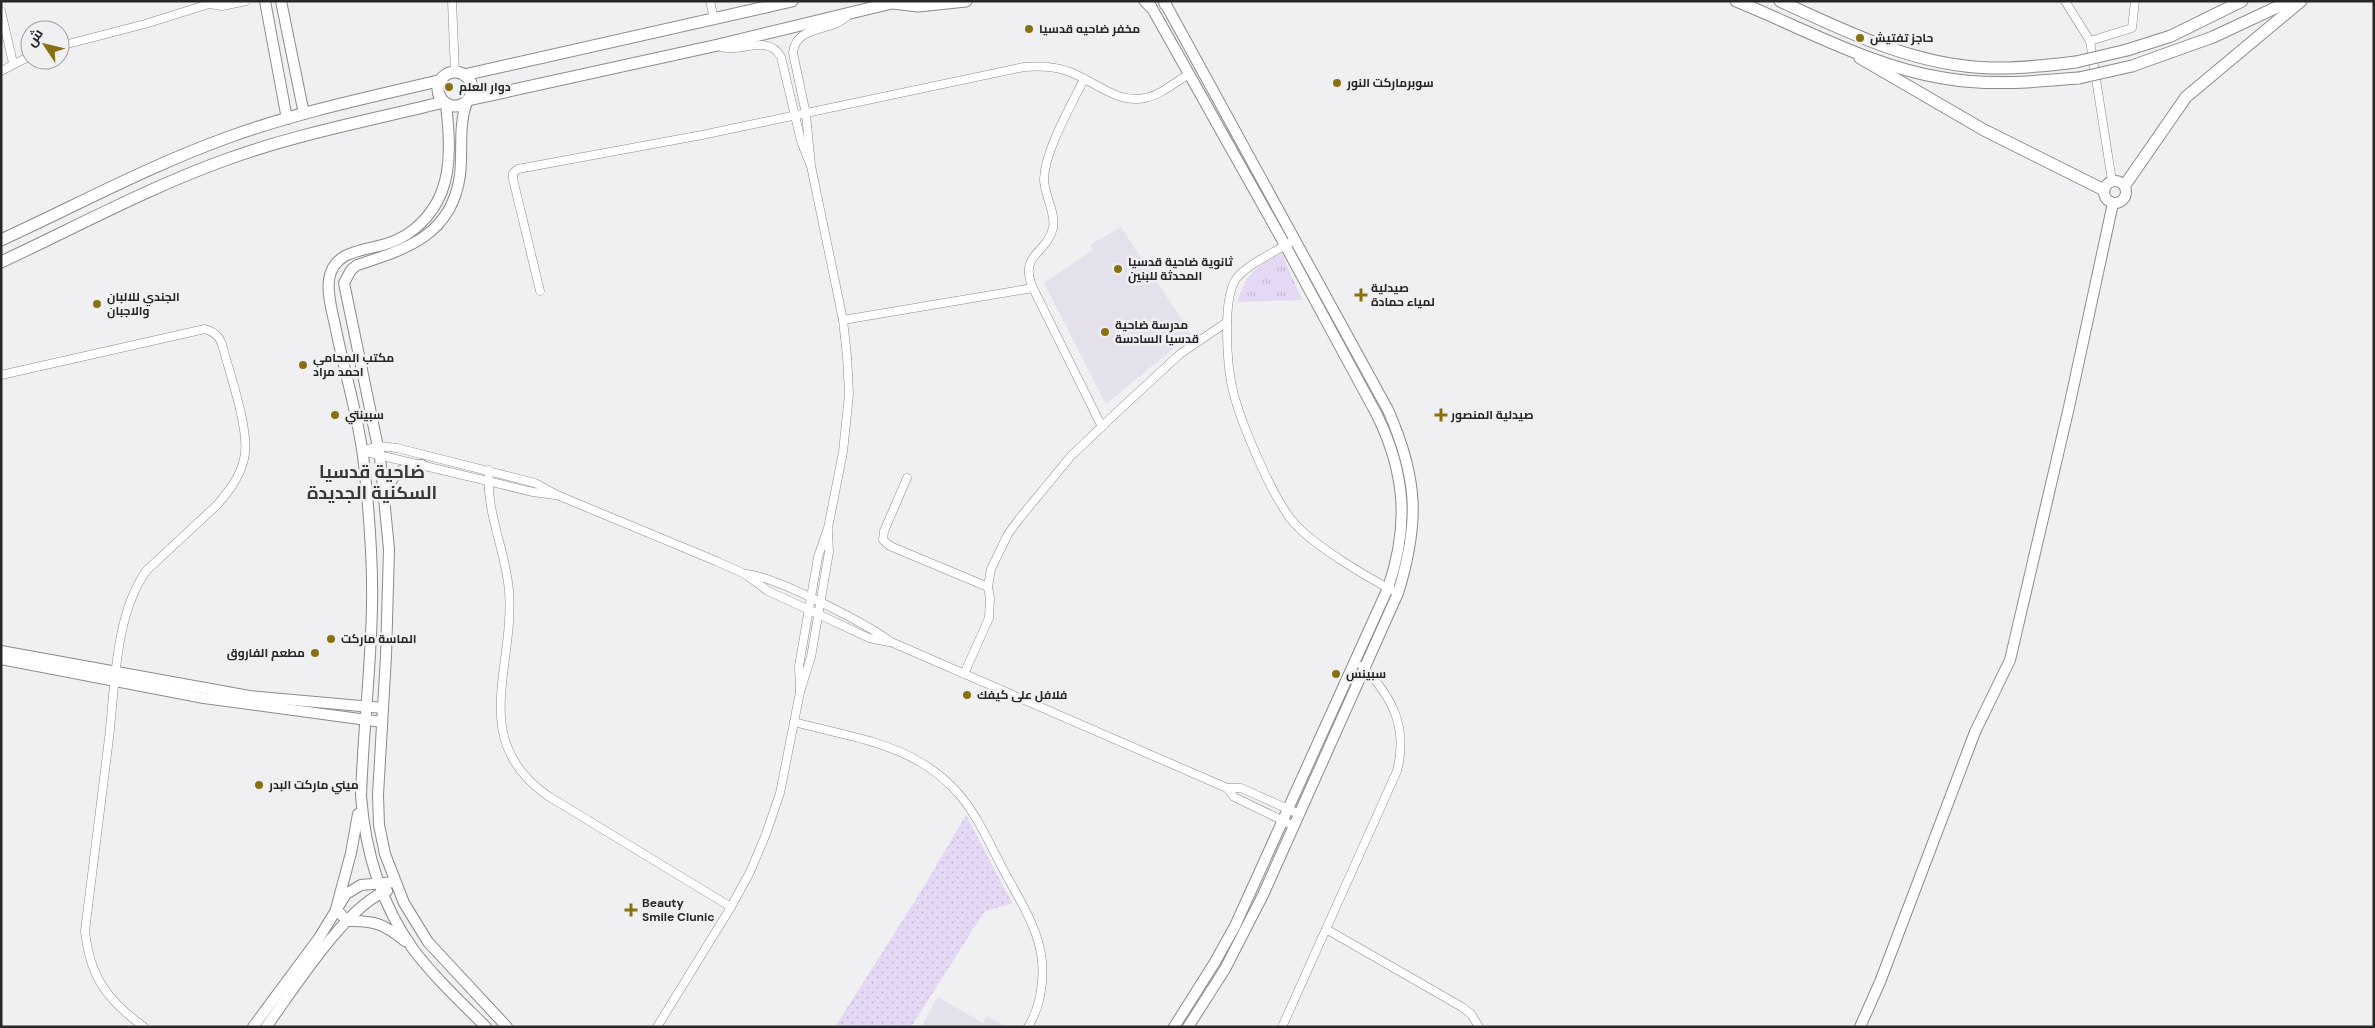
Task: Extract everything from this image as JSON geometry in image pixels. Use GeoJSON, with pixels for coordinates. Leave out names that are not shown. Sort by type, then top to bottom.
{"type":"FeatureCollection","features":[{"type":"Feature","properties":{"kind":"main road"},"geometry":{"type":"LineString","coordinates":[[265,1],[287,119]]}},
{"type":"Feature","properties":{"kind":"main road"},"geometry":{"type":"LineString","coordinates":[[281,1],[304,114]]}},
{"type":"Feature","properties":{"kind":"main road"},"geometry":{"type":"LineString","coordinates":[[1,240],[183,155],[229,137],[287,119],[442,80],[459,74],[792,1]]}},
{"type":"Feature","properties":{"kind":"main road"},"geometry":{"type":"LineString","coordinates":[[1,262],[181,178],[224,160],[290,140],[445,103],[453,106],[896,2],[918,6],[966,1]]}},
{"type":"Feature","properties":{"kind":"main road"},"geometry":{"type":"LineString","coordinates":[[1736,1],[1843,48],[1959,116],[2104,190]]}},
{"type":"Feature","properties":{"kind":"main road"},"geometry":{"type":"LineString","coordinates":[[1780,1],[1868,40],[1901,52],[1945,63],[1991,68],[2037,67],[2076,62],[2127,50],[2171,36],[2242,1]]}},
{"type":"Feature","properties":{"kind":"main road"},"geometry":{"type":"LineString","coordinates":[[1843,48],[1941,78],[1989,83],[2079,78],[2132,66],[2213,37],[2290,1]]}},
{"type":"Feature","properties":{"kind":"main road"},"geometry":{"type":"LineString","coordinates":[[2125,185],[2186,97],[2301,1]]}},
{"type":"Feature","properties":{"kind":"main road"},"geometry":{"type":"LineString","coordinates":[[1165,2],[1376,386],[1403,446],[1412,483],[1414,502],[1412,533],[1405,571],[1398,594],[1245,932],[1225,969],[1188,1027]]}},
{"type":"Feature","properties":{"kind":"main road"},"geometry":{"type":"LineString","coordinates":[[1147,3],[1285,245],[1364,392],[1392,450],[1400,485],[1402,525],[1400,547],[1388,588],[1356,660],[1235,926],[1174,1027]]}},
{"type":"Feature","properties":{"kind":"main road"},"geometry":{"type":"LineString","coordinates":[[459,74],[472,86],[461,126],[460,174],[455,195],[446,214],[432,231],[415,244],[357,266],[346,276],[344,290],[380,457],[389,549],[378,795],[379,825],[384,854],[396,885],[415,923],[428,942],[507,1027]]}},
{"type":"Feature","properties":{"kind":"main road"},"geometry":{"type":"LineString","coordinates":[[336,909],[351,853],[361,796],[372,604],[370,544],[362,451],[328,283],[333,266],[347,254],[390,243],[407,235],[422,223],[434,208],[442,191],[447,173],[448,127],[445,103],[438,92],[442,80]]}},
{"type":"Feature","properties":{"kind":"main road"},"geometry":{"type":"LineString","coordinates":[[448,127],[461,126]]}},
{"type":"Feature","properties":{"kind":"main road"},"geometry":{"type":"LineString","coordinates":[[2119,181],[2125,185],[2127,191],[2125,198],[2120,202],[2114,203],[2106,199],[2104,190],[2108,183],[2119,181]]}},
{"type":"Feature","properties":{"kind":"main road"},"geometry":{"type":"LineString","coordinates":[[1860,1027],[1880,982],[1975,732],[2010,660],[2114,203]]}},
{"type":"Feature","properties":{"kind":"main road"},"geometry":{"type":"LineString","coordinates":[[333,266],[346,276]]}},
{"type":"Feature","properties":{"kind":"main road"},"geometry":{"type":"LineString","coordinates":[[1364,392],[1376,386]]}},
{"type":"Feature","properties":{"kind":"main road"},"geometry":{"type":"LineString","coordinates":[[385,496],[390,482],[395,476],[407,467],[422,465]]}},
{"type":"Feature","properties":{"kind":"main road"},"geometry":{"type":"LineString","coordinates":[[1,651],[205,694],[321,708],[365,706],[383,708]]}},
{"type":"Feature","properties":{"kind":"main road"},"geometry":{"type":"LineString","coordinates":[[1,659],[114,676]]}},
{"type":"Feature","properties":{"kind":"main road"},"geometry":{"type":"LineString","coordinates":[[321,708],[365,720],[382,722]]}},
{"type":"Feature","properties":{"kind":"main road"},"geometry":{"type":"LineString","coordinates":[[361,796],[367,842],[389,908],[413,948],[429,968],[486,1027]]}},
{"type":"Feature","properties":{"kind":"main road"},"geometry":{"type":"LineString","coordinates":[[252,1027],[319,938],[346,894],[362,885],[381,888],[396,885]]}},
{"type":"Feature","properties":{"kind":"main road"},"geometry":{"type":"LineString","coordinates":[[266,1027],[347,921],[381,888]]}},
{"type":"Feature","properties":{"kind":"main road"},"geometry":{"type":"LineString","coordinates":[[336,909],[347,921],[373,922],[385,926],[413,948]]}},
{"type":"Feature","properties":{"kind":"street"},"geometry":{"type":"LineString","coordinates":[[70,43],[145,24],[210,3],[222,6],[246,1]]}},
{"type":"Feature","properties":{"kind":"street"},"geometry":{"type":"LineString","coordinates":[[452,1],[459,74]]}},
{"type":"Feature","properties":{"kind":"street"},"geometry":{"type":"LineString","coordinates":[[710,1],[714,19]]}},
{"type":"Feature","properties":{"kind":"street"},"geometry":{"type":"LineString","coordinates":[[2065,1],[2090,41],[2112,181]]}},
{"type":"Feature","properties":{"kind":"street"},"geometry":{"type":"LineString","coordinates":[[2090,41],[2132,28],[2135,1]]}},
{"type":"Feature","properties":{"kind":"street"},"geometry":{"type":"LineString","coordinates":[[1,11],[13,63]]}},
{"type":"Feature","properties":{"kind":"street"},"geometry":{"type":"LineString","coordinates":[[800,692],[799,666],[820,550],[828,528],[847,422],[848,356],[843,320],[811,166],[806,114],[793,53],[794,46],[800,36],[837,24],[850,13]]}},
{"type":"Feature","properties":{"kind":"street"},"geometry":{"type":"LineString","coordinates":[[718,45],[735,49],[765,44],[777,50],[781,56],[794,117],[803,148],[811,166]]}},
{"type":"Feature","properties":{"kind":"street"},"geometry":{"type":"LineString","coordinates":[[781,56],[784,52],[793,53]]}},
{"type":"Feature","properties":{"kind":"street"},"geometry":{"type":"LineString","coordinates":[[1,70],[20,60]]}},
{"type":"Feature","properties":{"kind":"street"},"geometry":{"type":"LineString","coordinates":[[540,291],[513,179],[515,170],[794,117],[1024,67],[1055,68],[1084,79],[1120,97],[1133,99],[1146,98],[1158,93],[1189,74]]}},
{"type":"Feature","properties":{"kind":"street"},"geometry":{"type":"LineString","coordinates":[[1084,79],[1046,162],[1044,180],[1053,228],[1029,265],[1029,279],[1102,427]]}},
{"type":"Feature","properties":{"kind":"street"},"geometry":{"type":"LineString","coordinates":[[1295,239],[1237,278],[1230,294],[1227,322],[1228,361],[1234,395],[1280,504],[1294,523],[1311,538],[1398,594]]}},
{"type":"Feature","properties":{"kind":"street"},"geometry":{"type":"LineString","coordinates":[[843,320],[1033,288]]}},
{"type":"Feature","properties":{"kind":"street"},"geometry":{"type":"LineString","coordinates":[[964,674],[989,618],[988,578],[1013,526],[1071,456],[1180,354],[1227,322]]}},
{"type":"Feature","properties":{"kind":"street"},"geometry":{"type":"LineString","coordinates":[[1,375],[199,330],[212,331],[222,344],[246,443],[242,469],[217,505],[158,559],[139,581],[129,608],[114,676],[85,931],[91,966],[99,982],[121,1010],[144,1027]]}},
{"type":"Feature","properties":{"kind":"street"},"geometry":{"type":"LineString","coordinates":[[362,451],[378,446],[397,448],[535,483],[557,495],[656,534],[746,574],[766,578],[872,629],[891,642],[1227,788],[1241,788],[1299,814]]}},
{"type":"Feature","properties":{"kind":"street"},"geometry":{"type":"LineString","coordinates":[[362,451],[380,457],[488,480],[533,492],[557,495]]}},
{"type":"Feature","properties":{"kind":"street"},"geometry":{"type":"LineString","coordinates":[[489,470],[489,496],[509,590],[509,618],[500,714],[506,746],[513,761],[534,786],[548,796],[731,907]]}},
{"type":"Feature","properties":{"kind":"street"},"geometry":{"type":"LineString","coordinates":[[907,478],[884,531],[883,540],[890,546],[988,587]]}},
{"type":"Feature","properties":{"kind":"street"},"geometry":{"type":"LineString","coordinates":[[657,1027],[731,907],[750,872],[766,834],[780,793],[800,692],[810,666],[829,552],[828,528]]}},
{"type":"Feature","properties":{"kind":"street"},"geometry":{"type":"LineString","coordinates":[[746,574],[762,587],[809,610],[869,638],[891,642]]}},
{"type":"Feature","properties":{"kind":"street"},"geometry":{"type":"LineString","coordinates":[[1282,1027],[1398,771],[1402,751],[1402,732],[1395,712],[1386,696],[1365,668],[1356,660]]}},
{"type":"Feature","properties":{"kind":"street"},"geometry":{"type":"LineString","coordinates":[[794,722],[897,751],[920,762],[940,776],[958,793],[985,834],[1031,922],[1038,941],[1042,961],[1042,982],[1039,1002],[1028,1027]]}},
{"type":"Feature","properties":{"kind":"street"},"geometry":{"type":"LineString","coordinates":[[1227,788],[1234,797],[1294,826]]}},
{"type":"Feature","properties":{"kind":"street"},"geometry":{"type":"LineString","coordinates":[[1326,929],[1462,1007],[1471,1014],[1479,1027]]}},
{"type":"Feature","properties":{"kind":"shaded area"},"geometry":{"type":"Polygon","coordinates":[[[1121,227],[1191,334],[1106,404],[1044,283],[1093,250],[1090,245],[1121,227]]]}},
{"type":"Feature","properties":{"kind":"shaded area"},"geometry":{"type":"Polygon","coordinates":[[[938,997],[983,1023],[987,1016],[1007,1027],[921,1027],[938,997]]]}},
{"type":"Feature","properties":{"kind":"green space"},"geometry":{"type":"Polygon","coordinates":[[[1282,254],[1302,300],[1238,302],[1243,286],[1253,272],[1259,266],[1282,254]]]}},
{"type":"Feature","properties":{"kind":"green space"},"geometry":{"type":"Polygon","coordinates":[[[966,815],[1012,903],[984,912],[911,1027],[835,1027],[925,885],[966,815]]]}},
{"type":"Feature","properties":{"kind":"place","name":"مخفر ضاحيه قدسيا"},"geometry":{"type":"Point","coordinates":[1029,29]}},
{"type":"Feature","properties":{"kind":"place","name":"حاجز تفتيش"},"geometry":{"type":"Point","coordinates":[1860,38]}},
{"type":"Feature","properties":{"kind":"place","name":"سوبرماركت النور"},"geometry":{"type":"Point","coordinates":[1337,83]}},
{"type":"Feature","properties":{"kind":"place","name":"دوار العلم"},"geometry":{"type":"Point","coordinates":[449,87]}},
{"type":"Feature","properties":{"kind":"place","name":"ثانوية ضاحية قدسيا المحدثة للبنين"},"geometry":{"type":"Point","coordinates":[1118,269]}},
{"type":"Feature","properties":{"kind":"place","name":"صيدلية لمياء حمادة"},"geometry":{"type":"Point","coordinates":[1361,295]}},
{"type":"Feature","properties":{"kind":"place","name":"الجندي للالبان والاجبان"},"geometry":{"type":"Point","coordinates":[97,304]}},
{"type":"Feature","properties":{"kind":"place","name":"مدرسة ضاحية قدسيا السادسة"},"geometry":{"type":"Point","coordinates":[1105,332]}},
{"type":"Feature","properties":{"kind":"place","name":"مكتب المحامي احمد مراد"},"geometry":{"type":"Point","coordinates":[303,365]}},
{"type":"Feature","properties":{"kind":"place","name":"سبينتي"},"geometry":{"type":"Point","coordinates":[335,415]}},
{"type":"Feature","properties":{"kind":"place","name":"صيدلية المنصور"},"geometry":{"type":"Point","coordinates":[1441,415]}},
{"type":"Feature","properties":{"kind":"place","name":"الماسة ماركت"},"geometry":{"type":"Point","coordinates":[331,639]}},
{"type":"Feature","properties":{"kind":"place","name":"مطعم الفاروق"},"geometry":{"type":"Point","coordinates":[315,653]}},
{"type":"Feature","properties":{"kind":"place","name":"سبينس"},"geometry":{"type":"Point","coordinates":[1336,674]}},
{"type":"Feature","properties":{"kind":"place","name":"فلافل على كيفك"},"geometry":{"type":"Point","coordinates":[967,695]}},
{"type":"Feature","properties":{"kind":"place","name":"ميني ماركت البدر"},"geometry":{"type":"Point","coordinates":[259,785]}},
{"type":"Feature","properties":{"kind":"place","name":"Beauty Smile Clunic"},"geometry":{"type":"Point","coordinates":[631,910]}},
{"type":"Feature","properties":{"kind":"district","name":"ضاحية قدسيا السكنية الجديدة"},"geometry":{"type":"Point","coordinates":[372,482]}}]}
